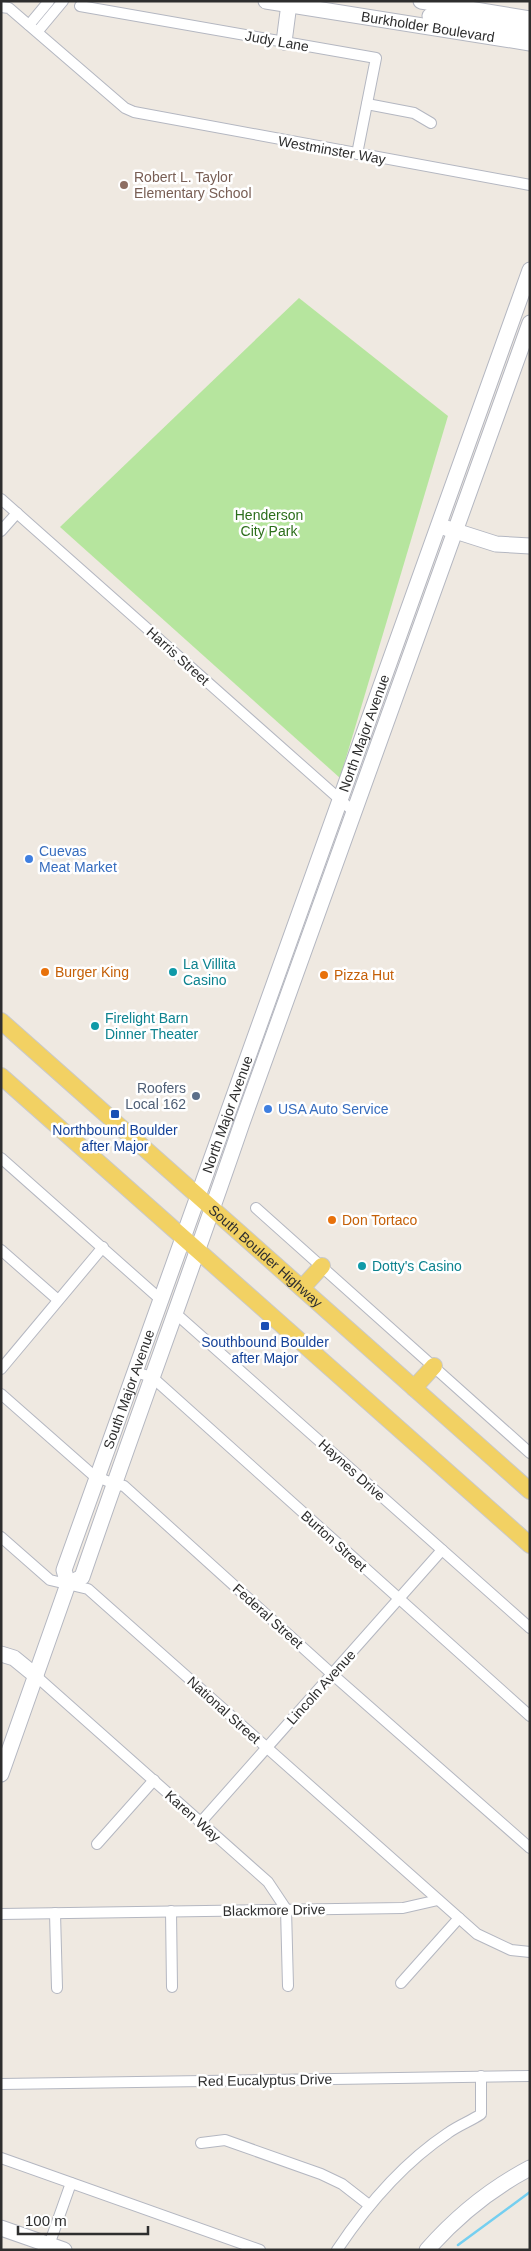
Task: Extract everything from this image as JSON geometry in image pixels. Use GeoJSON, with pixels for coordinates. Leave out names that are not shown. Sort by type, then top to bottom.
{"type":"FeatureCollection","features":[{"type":"Feature","properties":{"kind":"main road","name":"South Boulder Highway"},"geometry":{"type":"LineString","coordinates":[[1,1021],[530,1491]]}},
{"type":"Feature","properties":{"kind":"main road"},"geometry":{"type":"LineString","coordinates":[[1,1076],[530,1545]]}},
{"type":"Feature","properties":{"kind":"main road"},"geometry":{"type":"LineString","coordinates":[[302,1288],[322,1266]]}},
{"type":"Feature","properties":{"kind":"main road"},"geometry":{"type":"LineString","coordinates":[[414,1388],[434,1366]]}},
{"type":"Feature","properties":{"kind":"street"},"geometry":{"type":"LineString","coordinates":[[29,25],[49,1]]}},
{"type":"Feature","properties":{"kind":"street"},"geometry":{"type":"LineString","coordinates":[[1,7],[9,8],[38,31],[63,1]]}},
{"type":"Feature","properties":{"kind":"street","name":"Burkholder Boulevard"},"geometry":{"type":"LineString","coordinates":[[266,1],[530,43]]}},
{"type":"Feature","properties":{"kind":"street","name":"Burkholder Boulevard"},"geometry":{"type":"LineString","coordinates":[[421,1],[528,21]]}},
{"type":"Feature","properties":{"kind":"street"},"geometry":{"type":"LineString","coordinates":[[284,42],[289,4]]}},
{"type":"Feature","properties":{"kind":"street","name":"Judy Lane"},"geometry":{"type":"LineString","coordinates":[[80,6],[376,58],[357,154]]}},
{"type":"Feature","properties":{"kind":"street"},"geometry":{"type":"LineString","coordinates":[[386,19],[413,14],[528,21]]}},
{"type":"Feature","properties":{"kind":"street","name":"Westminster Way"},"geometry":{"type":"LineString","coordinates":[[38,31],[125,108],[134,112],[530,185]]}},
{"type":"Feature","properties":{"kind":"street"},"geometry":{"type":"LineString","coordinates":[[368,104],[414,113],[431,123]]}},
{"type":"Feature","properties":{"kind":"street","name":"North Major Avenue"},"geometry":{"type":"LineString","coordinates":[[198,1196],[530,270]]}},
{"type":"Feature","properties":{"kind":"street","name":"North Major Avenue"},"geometry":{"type":"LineString","coordinates":[[213,1209],[530,323]]}},
{"type":"Feature","properties":{"kind":"street"},"geometry":{"type":"LineString","coordinates":[[476,421],[491,430]]}},
{"type":"Feature","properties":{"kind":"street","name":"Harris Street"},"geometry":{"type":"LineString","coordinates":[[1,499],[354,812]]}},
{"type":"Feature","properties":{"kind":"street"},"geometry":{"type":"LineString","coordinates":[[1,531],[17,513]]}},
{"type":"Feature","properties":{"kind":"street"},"geometry":{"type":"LineString","coordinates":[[439,526],[496,544],[530,546]]}},
{"type":"Feature","properties":{"kind":"street"},"geometry":{"type":"LineString","coordinates":[[374,706],[391,711]]}},
{"type":"Feature","properties":{"kind":"street"},"geometry":{"type":"LineString","coordinates":[[309,884],[326,890]]}},
{"type":"Feature","properties":{"kind":"street"},"geometry":{"type":"LineString","coordinates":[[274,983],[290,990]]}},
{"type":"Feature","properties":{"kind":"street"},"geometry":{"type":"LineString","coordinates":[[1,1158],[160,1299]]}},
{"type":"Feature","properties":{"kind":"street","name":"South Major Avenue"},"geometry":{"type":"LineString","coordinates":[[2,1770],[68,1584],[64,1570],[198,1196]]}},
{"type":"Feature","properties":{"kind":"street"},"geometry":{"type":"LineString","coordinates":[[256,1208],[530,1453]]}},
{"type":"Feature","properties":{"kind":"street","name":"South Major Avenue"},"geometry":{"type":"LineString","coordinates":[[68,1584],[82,1576],[174,1312],[213,1209]]}},
{"type":"Feature","properties":{"kind":"street"},"geometry":{"type":"LineString","coordinates":[[1,1370],[103,1247]]}},
{"type":"Feature","properties":{"kind":"street"},"geometry":{"type":"LineString","coordinates":[[1,1250],[58,1300]]}},
{"type":"Feature","properties":{"kind":"street","name":"Haynes Drive"},"geometry":{"type":"LineString","coordinates":[[174,1312],[530,1628]]}},
{"type":"Feature","properties":{"kind":"street","name":"Burton Street"},"geometry":{"type":"LineString","coordinates":[[135,1372],[152,1378],[530,1716]]}},
{"type":"Feature","properties":{"kind":"street","name":"Federal Street"},"geometry":{"type":"LineString","coordinates":[[1,1394],[97,1477],[124,1486],[332,1674],[530,1848]]}},
{"type":"Feature","properties":{"kind":"street","name":"National Street"},"geometry":{"type":"LineString","coordinates":[[1,1537],[50,1580],[88,1589],[438,1900]]}},
{"type":"Feature","properties":{"kind":"street","name":"Lincoln Avenue"},"geometry":{"type":"LineString","coordinates":[[200,1823],[442,1550]]}},
{"type":"Feature","properties":{"kind":"street"},"geometry":{"type":"LineString","coordinates":[[1,1654],[14,1658],[36,1676]]}},
{"type":"Feature","properties":{"kind":"street","name":"Karen Way"},"geometry":{"type":"LineString","coordinates":[[36,1676],[268,1882],[286,1909]]}},
{"type":"Feature","properties":{"kind":"street"},"geometry":{"type":"LineString","coordinates":[[98,1844],[154,1780]]}},
{"type":"Feature","properties":{"kind":"street"},"geometry":{"type":"LineString","coordinates":[[438,1900],[477,1934],[511,1950],[530,1952]]}},
{"type":"Feature","properties":{"kind":"street","name":"Blackmore Drive"},"geometry":{"type":"LineString","coordinates":[[1,1914],[403,1908],[438,1900]]}},
{"type":"Feature","properties":{"kind":"street"},"geometry":{"type":"LineString","coordinates":[[286,1909],[288,1986]]}},
{"type":"Feature","properties":{"kind":"street"},"geometry":{"type":"LineString","coordinates":[[171,1911],[172,1987]]}},
{"type":"Feature","properties":{"kind":"street"},"geometry":{"type":"LineString","coordinates":[[55,1913],[57,1988]]}},
{"type":"Feature","properties":{"kind":"street"},"geometry":{"type":"LineString","coordinates":[[401,1983],[459,1918]]}},
{"type":"Feature","properties":{"kind":"street"},"geometry":{"type":"LineString","coordinates":[[337,2250],[369,2205],[424,2151],[460,2125],[481,2114],[481,2076]]}},
{"type":"Feature","properties":{"kind":"street","name":"Red Eucalyptus Drive"},"geometry":{"type":"LineString","coordinates":[[1,2084],[530,2076]]}},
{"type":"Feature","properties":{"kind":"street"},"geometry":{"type":"LineString","coordinates":[[201,2143],[225,2140],[322,2174],[342,2184],[369,2205]]}},
{"type":"Feature","properties":{"kind":"street"},"geometry":{"type":"LineString","coordinates":[[1,2158],[260,2250]]}},
{"type":"Feature","properties":{"kind":"street"},"geometry":{"type":"LineString","coordinates":[[427,2250],[449,2226],[484,2196],[530,2168]]}},
{"type":"Feature","properties":{"kind":"street"},"geometry":{"type":"LineString","coordinates":[[49,2244],[71,2183]]}},
{"type":"Feature","properties":{"kind":"street"},"geometry":{"type":"LineString","coordinates":[[1,2228],[64,2250]]}},
{"type":"Feature","properties":{"kind":"green space","name":"Henderson City Park"},"geometry":{"type":"Polygon","coordinates":[[[299,298],[448,416],[340,778],[60,527],[299,298]]]}},
{"type":"Feature","properties":{"kind":"waterway"},"geometry":{"type":"LineString","coordinates":[[458,2245],[530,2192]]}},
{"type":"Feature","properties":{"kind":"place","name":"Robert L. Taylor Elementary School"},"geometry":{"type":"Point","coordinates":[124,185]}},
{"type":"Feature","properties":{"kind":"place","name":"Cuevas Meat Market"},"geometry":{"type":"Point","coordinates":[29,859]}},
{"type":"Feature","properties":{"kind":"place","name":"Burger King"},"geometry":{"type":"Point","coordinates":[45,972]}},
{"type":"Feature","properties":{"kind":"place","name":"La Villita Casino"},"geometry":{"type":"Point","coordinates":[173,972]}},
{"type":"Feature","properties":{"kind":"place","name":"Pizza Hut"},"geometry":{"type":"Point","coordinates":[324,975]}},
{"type":"Feature","properties":{"kind":"place","name":"Firelight Barn Dinner Theater"},"geometry":{"type":"Point","coordinates":[95,1026]}},
{"type":"Feature","properties":{"kind":"place","name":"Roofers Local 162"},"geometry":{"type":"Point","coordinates":[196,1096]}},
{"type":"Feature","properties":{"kind":"place","name":"USA Auto Service"},"geometry":{"type":"Point","coordinates":[268,1109]}},
{"type":"Feature","properties":{"kind":"place","name":"Northbound Boulder after Major"},"geometry":{"type":"Point","coordinates":[115,1114]}},
{"type":"Feature","properties":{"kind":"place","name":"Don Tortaco"},"geometry":{"type":"Point","coordinates":[332,1220]}},
{"type":"Feature","properties":{"kind":"place","name":"Dotty's Casino"},"geometry":{"type":"Point","coordinates":[362,1266]}},
{"type":"Feature","properties":{"kind":"place","name":"Southbound Boulder after Major"},"geometry":{"type":"Point","coordinates":[265,1326]}}]}
